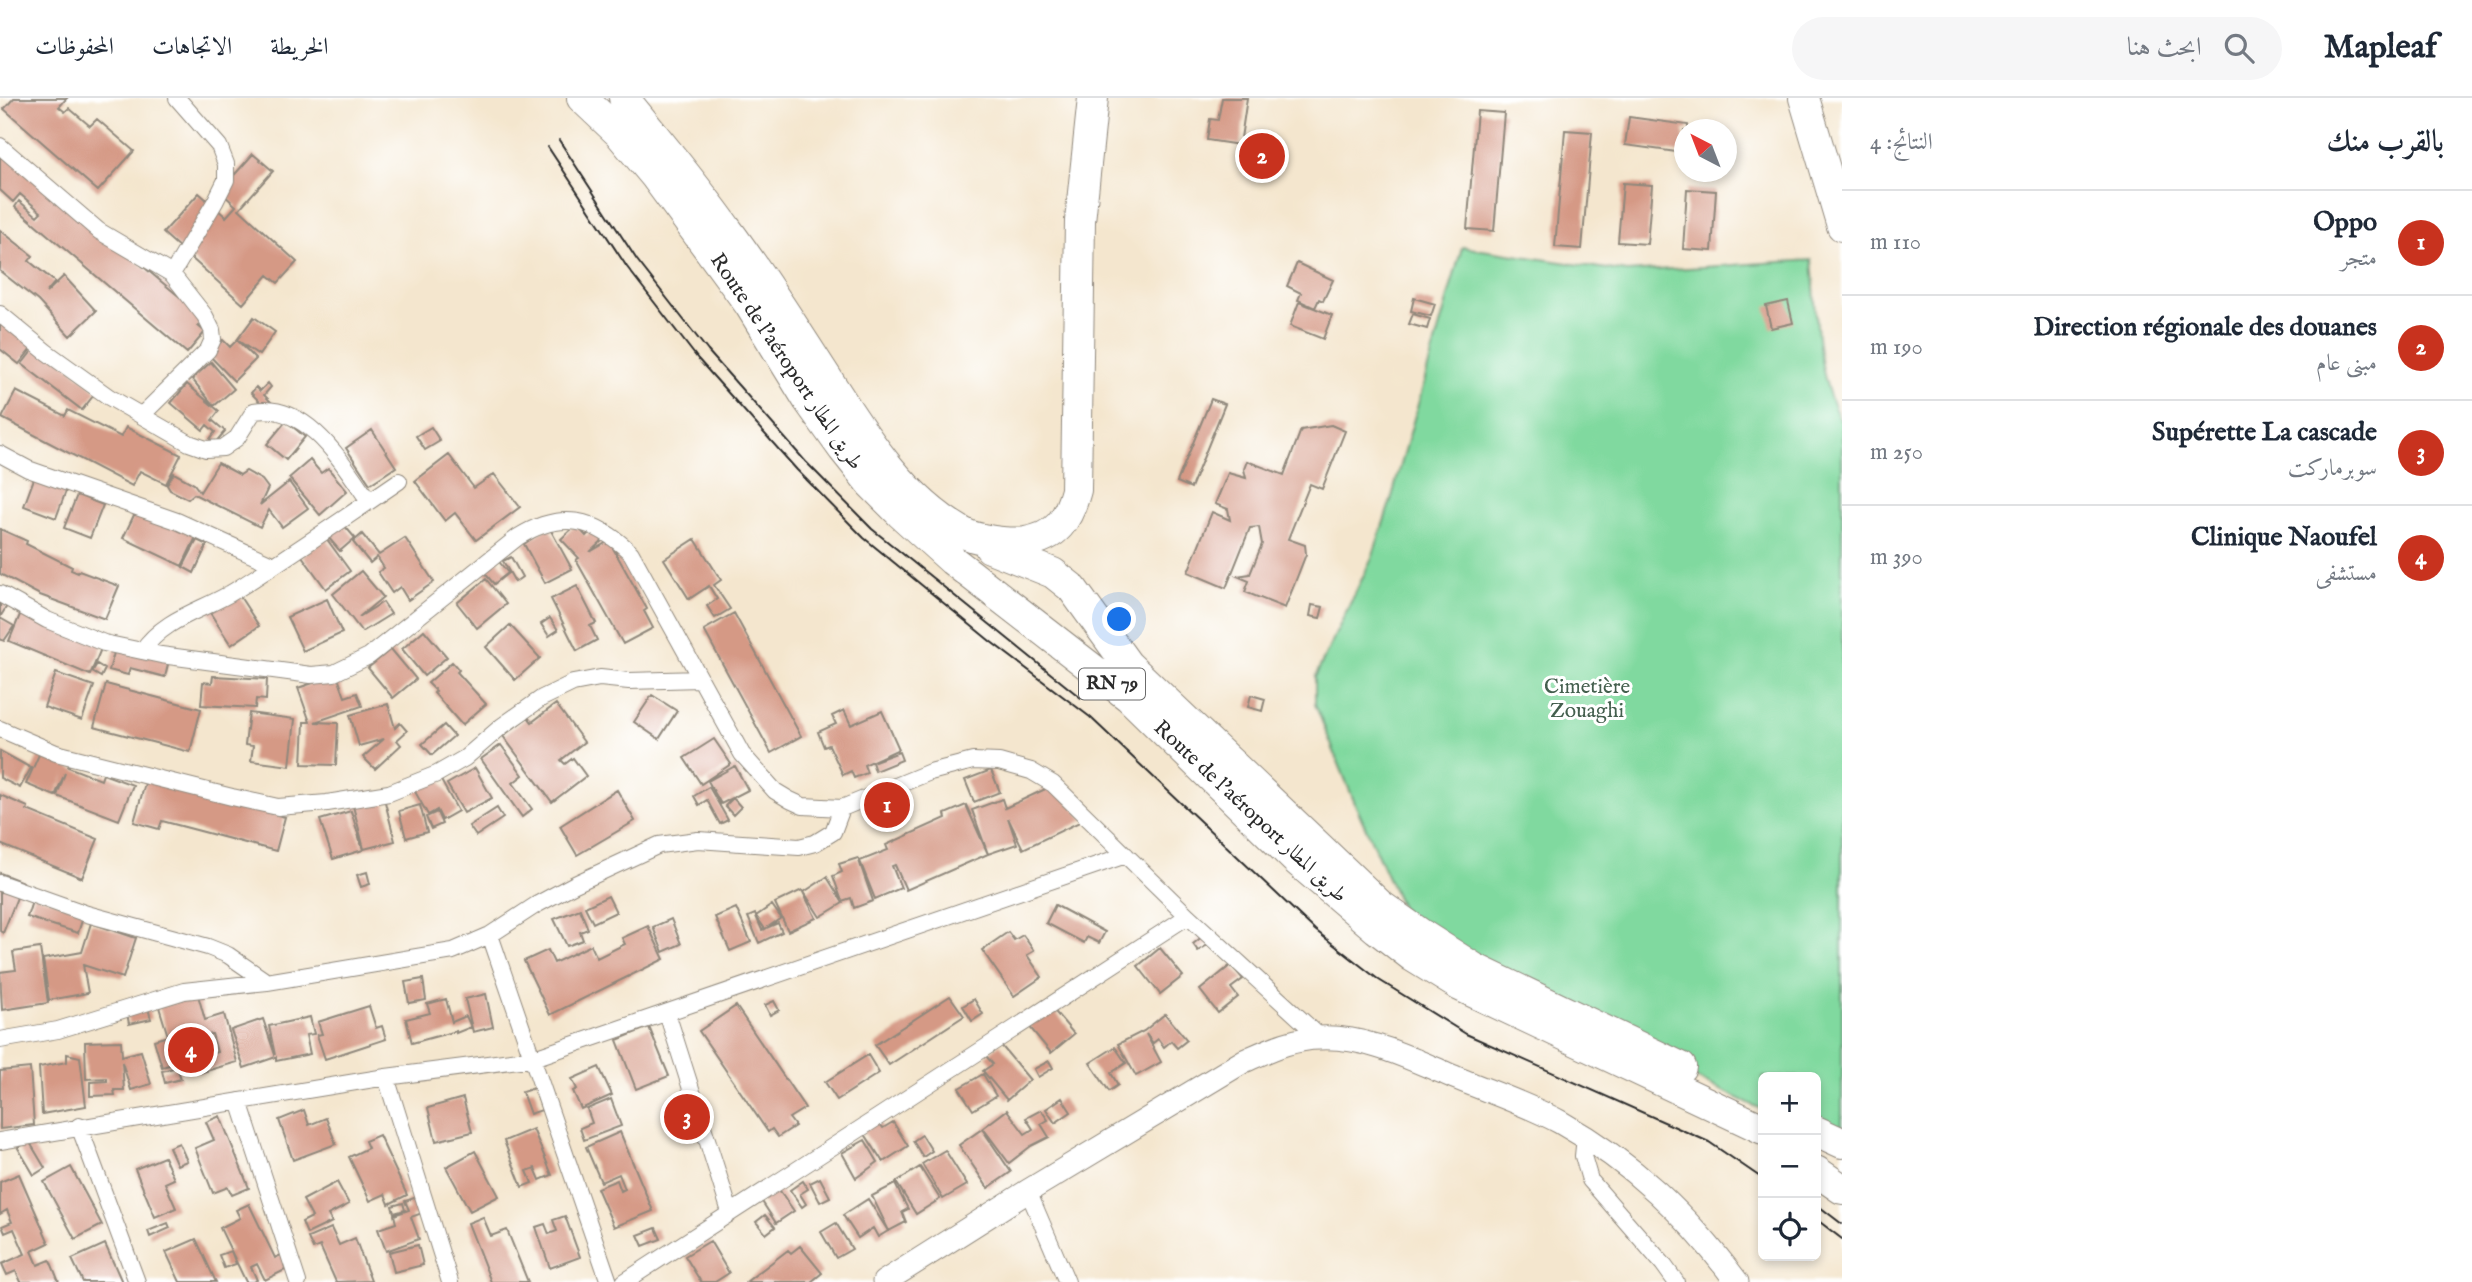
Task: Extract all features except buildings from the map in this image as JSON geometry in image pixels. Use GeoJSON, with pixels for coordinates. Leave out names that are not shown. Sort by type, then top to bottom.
{"type":"FeatureCollection","features":[{"type":"Feature","properties":{"kind":"highway","name":"Route de l'aéroport طريق المطار"},"geometry":{"type":"LineString","coordinates":[[582,98],[619,133],[663,187],[749,304],[808,400],[871,484],[952,560],[1129,697],[1295,859],[1413,957],[1460,986],[1758,1127]]}},
{"type":"Feature","properties":{"kind":"highway","name":"Route de l'aéroport طريق المطار"},"geometry":{"type":"LineString","coordinates":[[624,98],[726,227],[875,450],[932,512],[965,534],[1005,542],[1036,540],[1049,536],[1061,525],[1072,506],[1076,490],[1079,451],[1077,378],[1080,221],[1093,98]]}},
{"type":"Feature","properties":{"kind":"highway"},"geometry":{"type":"LineString","coordinates":[[1804,98],[1842,226]]}},
{"type":"Feature","properties":{"kind":"highway"},"geometry":{"type":"LineString","coordinates":[[965,534],[999,554],[1053,573],[1072,588],[1127,664],[1380,905],[1413,929],[1474,968],[1758,1104]]}},
{"type":"Feature","properties":{"kind":"highway","name":"RN 79"},"geometry":{"type":"LineString","coordinates":[[1728,1112],[1762,1135]]}},
{"type":"Feature","properties":{"kind":"highway"},"geometry":{"type":"LineString","coordinates":[[1821,1133],[1842,1143]]}},
{"type":"Feature","properties":{"kind":"highway"},"geometry":{"type":"LineString","coordinates":[[1821,1156],[1842,1167]]}},
{"type":"Feature","properties":{"kind":"highway"},"geometry":{"type":"LineString","coordinates":[[1821,1174],[1842,1189]]}},
{"type":"Feature","properties":{"kind":"street"},"geometry":{"type":"LineString","coordinates":[[172,274],[226,180],[226,164],[219,146],[177,98]]}},
{"type":"Feature","properties":{"kind":"street"},"geometry":{"type":"LineString","coordinates":[[0,146],[99,231],[172,274],[205,316],[213,339],[208,350],[142,415]]}},
{"type":"Feature","properties":{"kind":"street"},"geometry":{"type":"LineString","coordinates":[[0,314],[45,351],[109,397],[189,443],[206,449],[223,448],[231,444],[254,411],[277,411],[303,423],[331,447],[369,501]]}},
{"type":"Feature","properties":{"kind":"street"},"geometry":{"type":"LineString","coordinates":[[0,454],[28,469],[177,521],[274,565]]}},
{"type":"Feature","properties":{"kind":"street"},"geometry":{"type":"LineString","coordinates":[[142,651],[164,626],[233,592],[399,481]]}},
{"type":"Feature","properties":{"kind":"street"},"geometry":{"type":"LineString","coordinates":[[0,593],[47,620],[104,643],[142,651],[311,675],[334,673],[369,656],[518,537],[534,527],[568,519],[614,536],[631,553],[742,754],[775,791],[803,806],[842,808],[930,772],[973,761],[999,762],[1031,771],[1054,784],[1188,916],[1320,1037]]}},
{"type":"Feature","properties":{"kind":"street"},"geometry":{"type":"LineString","coordinates":[[0,729],[57,753],[278,807],[327,803],[389,793],[437,774],[465,758],[502,726],[542,698],[573,683],[600,678],[640,681],[700,679]]}},
{"type":"Feature","properties":{"kind":"street"},"geometry":{"type":"LineString","coordinates":[[0,1040],[58,1030],[184,991],[267,982],[453,951],[490,935],[546,900],[625,859],[659,845],[698,839],[799,847],[828,838],[834,832],[842,808]]}},
{"type":"Feature","properties":{"kind":"street"},"geometry":{"type":"LineString","coordinates":[[0,1141],[386,1077],[534,1058],[1126,855]]}},
{"type":"Feature","properties":{"kind":"street"},"geometry":{"type":"LineString","coordinates":[[0,883],[87,914],[208,947],[228,955],[267,982]]}},
{"type":"Feature","properties":{"kind":"street"},"geometry":{"type":"LineString","coordinates":[[624,1282],[1188,916]]}},
{"type":"Feature","properties":{"kind":"street"},"geometry":{"type":"LineString","coordinates":[[490,935],[609,1282]]}},
{"type":"Feature","properties":{"kind":"street"},"geometry":{"type":"LineString","coordinates":[[667,1013],[730,1212]]}},
{"type":"Feature","properties":{"kind":"street"},"geometry":{"type":"LineString","coordinates":[[884,1282],[1028,1191],[1244,1061],[1281,1044],[1320,1037],[1344,1038],[1385,1048],[1539,1112],[1584,1137],[1619,1158],[1651,1185],[1687,1221],[1737,1282]]}},
{"type":"Feature","properties":{"kind":"street"},"geometry":{"type":"LineString","coordinates":[[386,1077],[450,1282]]}},
{"type":"Feature","properties":{"kind":"street"},"geometry":{"type":"LineString","coordinates":[[239,1101],[298,1282]]}},
{"type":"Feature","properties":{"kind":"street"},"geometry":{"type":"LineString","coordinates":[[79,1126],[137,1282]]}},
{"type":"Feature","properties":{"kind":"street"},"geometry":{"type":"LineString","coordinates":[[1584,1137],[1583,1156],[1590,1180],[1641,1237],[1676,1282]]}},
{"type":"Feature","properties":{"kind":"street"},"geometry":{"type":"LineString","coordinates":[[1028,1191],[1067,1282]]}},
{"type":"Feature","properties":{"kind":"green space","name":"Cimetière Zouaghi"},"geometry":{"type":"Polygon","coordinates":[[[1462,247],[1627,272],[1812,260],[1822,365],[1833,405],[1842,423],[1842,1147],[1821,1137],[1821,1072],[1758,1072],[1758,1108],[1521,995],[1409,925],[1356,806],[1315,704],[1315,677],[1372,558],[1392,497],[1462,247]]]}},
{"type":"Feature","properties":{"kind":"tram line"},"geometry":{"type":"LineString","coordinates":[[559,140],[637,260],[708,351],[806,462],[872,529],[1081,698]]}},
{"type":"Feature","properties":{"kind":"tram line"},"geometry":{"type":"LineString","coordinates":[[548,147],[627,267],[698,359],[797,470],[864,538],[990,641],[1090,717],[1315,930],[1379,980],[1466,1034],[1709,1142],[1758,1176]]}},
{"type":"Feature","properties":{"kind":"tram line"},"geometry":{"type":"LineString","coordinates":[[1821,1208],[1842,1224]]}},
{"type":"Feature","properties":{"kind":"tram line"},"geometry":{"type":"LineString","coordinates":[[1821,1223],[1842,1239]]}},
{"type":"Feature","properties":{"kind":"place","name":"Direction régionale des douanes"},"geometry":{"type":"Point","coordinates":[1262,156]}},
{"type":"Feature","properties":{"kind":"place","name":"Oppo"},"geometry":{"type":"Point","coordinates":[887,805]}},
{"type":"Feature","properties":{"kind":"place","name":"Clinique Naoufel"},"geometry":{"type":"Point","coordinates":[191,1050]}},
{"type":"Feature","properties":{"kind":"place","name":"Supérette La cascade"},"geometry":{"type":"Point","coordinates":[687,1117]}}]}
